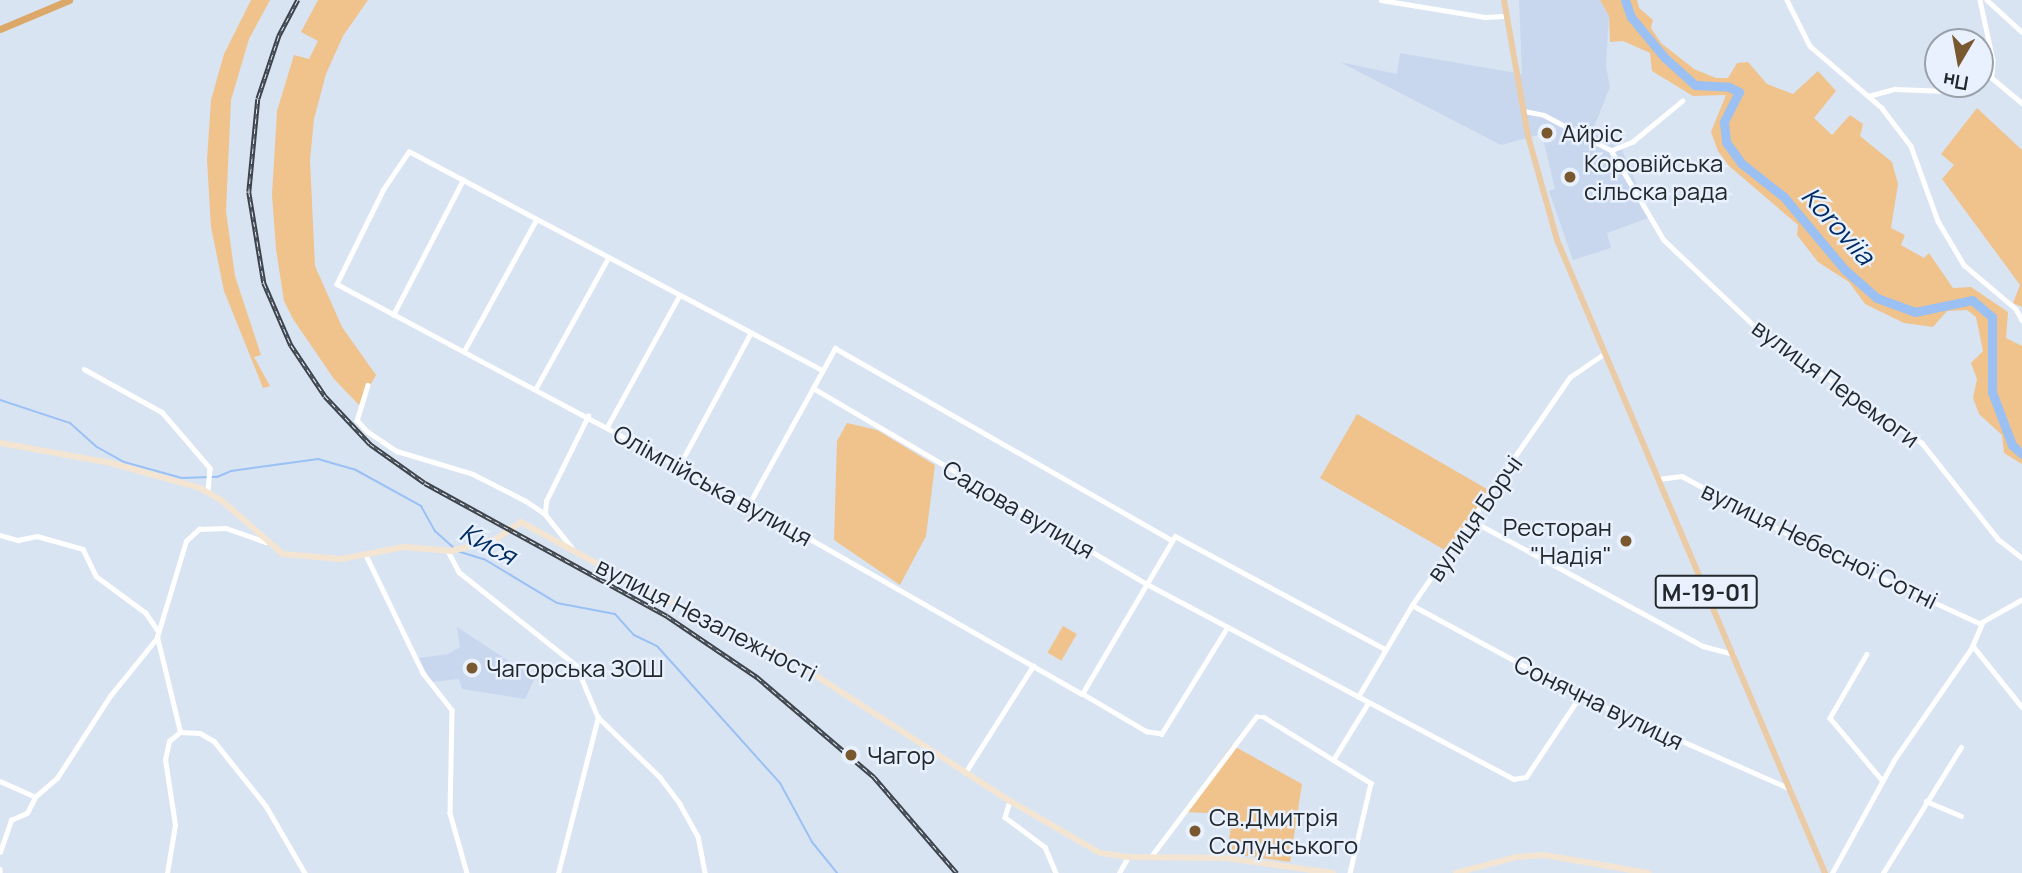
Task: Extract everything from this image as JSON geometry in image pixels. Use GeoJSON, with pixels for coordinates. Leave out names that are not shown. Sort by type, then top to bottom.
{"type":"FeatureCollection","features":[{"type":"Feature","properties":{"kind":"highway"},"geometry":{"type":"LineString","coordinates":[[0,29],[69,0]]}},
{"type":"Feature","properties":{"kind":"main road","name":"М-19-01"},"geometry":{"type":"LineString","coordinates":[[1504,0],[1523,111],[1557,240],[1825,873]]}},
{"type":"Feature","properties":{"kind":"street"},"geometry":{"type":"LineString","coordinates":[[1381,0],[1485,17],[1507,16]]}},
{"type":"Feature","properties":{"kind":"street"},"geometry":{"type":"LineString","coordinates":[[1787,0],[1810,46],[1868,96],[1912,148],[1938,221],[1964,265],[1988,290],[2016,309],[2022,320]]}},
{"type":"Feature","properties":{"kind":"street"},"geometry":{"type":"LineString","coordinates":[[1980,0],[1986,28]]}},
{"type":"Feature","properties":{"kind":"street"},"geometry":{"type":"LineString","coordinates":[[1987,0],[2022,32]]}},
{"type":"Feature","properties":{"kind":"street"},"geometry":{"type":"LineString","coordinates":[[1994,77],[2022,103]]}},
{"type":"Feature","properties":{"kind":"street"},"geometry":{"type":"LineString","coordinates":[[1868,96],[1895,89],[1924,90]]}},
{"type":"Feature","properties":{"kind":"street"},"geometry":{"type":"LineString","coordinates":[[1523,111],[1544,114],[1611,150],[1632,142],[1682,101]]}},
{"type":"Feature","properties":{"kind":"street","name":"вулиця Перемоги"},"geometry":{"type":"LineString","coordinates":[[1611,150],[1664,240],[1762,333],[1922,443],[1998,538],[2022,558]]}},
{"type":"Feature","properties":{"kind":"street","name":"Олімпійська вулиця"},"geometry":{"type":"LineString","coordinates":[[463,180],[408,152],[384,189],[337,286],[536,388],[749,504],[1147,732],[1162,734],[1228,627]]}},
{"type":"Feature","properties":{"kind":"street"},"geometry":{"type":"LineString","coordinates":[[393,315],[463,180],[822,371]]}},
{"type":"Feature","properties":{"kind":"street"},"geometry":{"type":"LineString","coordinates":[[464,351],[536,220]]}},
{"type":"Feature","properties":{"kind":"street"},"geometry":{"type":"LineString","coordinates":[[536,388],[608,258]]}},
{"type":"Feature","properties":{"kind":"street"},"geometry":{"type":"LineString","coordinates":[[607,427],[680,296]]}},
{"type":"Feature","properties":{"kind":"street"},"geometry":{"type":"LineString","coordinates":[[679,466],[750,334]]}},
{"type":"Feature","properties":{"kind":"street"},"geometry":{"type":"LineString","coordinates":[[749,504],[835,348],[1170,539],[1186,538],[1385,649]]}},
{"type":"Feature","properties":{"kind":"street","name":"вулиця Борчі"},"geometry":{"type":"LineString","coordinates":[[1358,697],[1412,605],[1573,373],[1605,353]]}},
{"type":"Feature","properties":{"kind":"street"},"geometry":{"type":"LineString","coordinates":[[84,369],[159,410],[207,463],[211,477],[208,492]]}},
{"type":"Feature","properties":{"kind":"street"},"geometry":{"type":"LineString","coordinates":[[368,385],[358,421],[377,438],[397,451],[481,477],[545,514],[576,552]]}},
{"type":"Feature","properties":{"kind":"street","name":"Садова вулиця"},"geometry":{"type":"LineString","coordinates":[[813,388],[1147,584],[1368,703],[1520,780],[1580,696]]}},
{"type":"Feature","properties":{"kind":"street"},"geometry":{"type":"LineString","coordinates":[[545,514],[546,501],[588,416]]}},
{"type":"Feature","properties":{"kind":"street"},"geometry":{"type":"LineString","coordinates":[[0,443],[111,463],[208,492],[275,551],[289,555],[333,559],[409,547],[450,551],[459,572],[574,663],[598,717],[674,794],[695,829],[705,873]]}},
{"type":"Feature","properties":{"kind":"street","name":"вулиця Небесної Сотні"},"geometry":{"type":"LineString","coordinates":[[1658,479],[1680,475],[1797,539],[1981,624]]}},
{"type":"Feature","properties":{"kind":"street"},"geometry":{"type":"LineString","coordinates":[[1471,520],[1703,646],[1733,654]]}},
{"type":"Feature","properties":{"kind":"street","name":"вулиця Незалежності"},"geometry":{"type":"LineString","coordinates":[[450,551],[499,537],[519,522],[784,655],[965,773],[1100,853],[1128,857],[1152,855],[1226,858],[1333,873]]}},
{"type":"Feature","properties":{"kind":"street"},"geometry":{"type":"LineString","coordinates":[[0,852],[8,825],[27,813],[35,797],[57,778],[110,696],[158,635],[186,541],[199,530],[226,528],[266,542]]}},
{"type":"Feature","properties":{"kind":"street"},"geometry":{"type":"LineString","coordinates":[[0,535],[18,540],[37,536],[83,549],[96,576],[146,613],[158,635],[180,732]]}},
{"type":"Feature","properties":{"kind":"street"},"geometry":{"type":"LineString","coordinates":[[1082,694],[1147,584],[1170,539]]}},
{"type":"Feature","properties":{"kind":"street"},"geometry":{"type":"LineString","coordinates":[[366,555],[394,605],[423,673],[452,710],[449,810],[467,873]]}},
{"type":"Feature","properties":{"kind":"street"},"geometry":{"type":"LineString","coordinates":[[1832,873],[1882,780],[1973,644],[1981,624],[2022,600]]}},
{"type":"Feature","properties":{"kind":"street","name":"Сонячна вулиця"},"geometry":{"type":"LineString","coordinates":[[1412,605],[1580,696],[1790,789]]}},
{"type":"Feature","properties":{"kind":"street"},"geometry":{"type":"LineString","coordinates":[[1973,644],[2022,708]]}},
{"type":"Feature","properties":{"kind":"street"},"geometry":{"type":"LineString","coordinates":[[1867,654],[1830,718],[1882,780]]}},
{"type":"Feature","properties":{"kind":"street"},"geometry":{"type":"LineString","coordinates":[[965,773],[1033,666]]}},
{"type":"Feature","properties":{"kind":"street"},"geometry":{"type":"LineString","coordinates":[[1333,760],[1368,703]]}},
{"type":"Feature","properties":{"kind":"street"},"geometry":{"type":"LineString","coordinates":[[558,873],[598,717]]}},
{"type":"Feature","properties":{"kind":"street"},"geometry":{"type":"LineString","coordinates":[[1152,855],[1256,717],[1264,717],[1371,783],[1350,873]]}},
{"type":"Feature","properties":{"kind":"street"},"geometry":{"type":"LineString","coordinates":[[167,873],[175,825],[165,760],[169,741],[180,732],[202,733],[214,741],[265,806],[305,873]]}},
{"type":"Feature","properties":{"kind":"street"},"geometry":{"type":"LineString","coordinates":[[1883,873],[1961,747]]}},
{"type":"Feature","properties":{"kind":"street"},"geometry":{"type":"LineString","coordinates":[[0,781],[35,797]]}},
{"type":"Feature","properties":{"kind":"street"},"geometry":{"type":"LineString","coordinates":[[1010,801],[1005,817],[1045,847],[1056,873]]}},
{"type":"Feature","properties":{"kind":"street"},"geometry":{"type":"LineString","coordinates":[[1926,801],[1961,816]]}},
{"type":"Feature","properties":{"kind":"street"},"geometry":{"type":"LineString","coordinates":[[1456,873],[1544,855],[1648,873]]}},
{"type":"Feature","properties":{"kind":"street"},"geometry":{"type":"LineString","coordinates":[[1119,873],[1128,857]]}},
{"type":"Feature","properties":{"kind":"street"},"geometry":{"type":"LineString","coordinates":[[699,873],[704,861]]}},
{"type":"Feature","properties":{"kind":"shaded area"},"geometry":{"type":"Polygon","coordinates":[[[251,0],[270,0],[249,39],[231,100],[226,211],[235,276],[261,355],[254,357],[270,386],[263,388],[224,291],[211,227],[207,160],[211,100],[224,54],[251,0]]]}},
{"type":"Feature","properties":{"kind":"shaded area"},"geometry":{"type":"Polygon","coordinates":[[[318,0],[368,0],[343,36],[326,74],[314,119],[310,160],[315,266],[342,327],[376,375],[359,405],[334,379],[293,319],[284,301],[276,249],[272,195],[277,111],[294,55],[309,59],[318,41],[301,32],[318,0]]]}},
{"type":"Feature","properties":{"kind":"shaded area"},"geometry":{"type":"Polygon","coordinates":[[[1519,0],[1600,0],[1609,16],[1606,66],[1610,87],[1592,132],[1622,150],[1651,217],[1607,233],[1611,248],[1573,260],[1549,191],[1555,189],[1542,134],[1501,145],[1340,62],[1397,74],[1400,53],[1522,74],[1519,0]]]}},
{"type":"Feature","properties":{"kind":"shaded area"},"geometry":{"type":"Polygon","coordinates":[[[1600,0],[1637,0],[1639,8],[1653,20],[1651,28],[1661,43],[1694,69],[1716,78],[1728,78],[1737,63],[1748,62],[1767,84],[1793,94],[1818,71],[1836,91],[1814,118],[1832,135],[1850,115],[1863,124],[1860,136],[1892,162],[1898,184],[1891,228],[1905,235],[1901,245],[1924,258],[1929,253],[1953,288],[1971,287],[2008,312],[2006,338],[2022,346],[2022,464],[2004,453],[2002,435],[1979,414],[1973,398],[1977,379],[1971,363],[1983,351],[1976,317],[1967,310],[1947,311],[1933,327],[1904,323],[1865,304],[1849,282],[1818,262],[1797,235],[1798,225],[1729,166],[1718,151],[1711,132],[1726,95],[1693,96],[1652,71],[1650,53],[1623,41],[1610,42],[1609,16],[1600,0]]]}},
{"type":"Feature","properties":{"kind":"shaded area"},"geometry":{"type":"Polygon","coordinates":[[[1977,108],[2022,150],[2022,307],[2013,303],[2020,285],[1942,179],[1954,165],[1941,154],[1977,108]]]}},
{"type":"Feature","properties":{"kind":"shaded area"},"geometry":{"type":"Polygon","coordinates":[[[1357,414],[1489,490],[1452,554],[1320,478],[1357,414]]]}},
{"type":"Feature","properties":{"kind":"shaded area"},"geometry":{"type":"Polygon","coordinates":[[[847,423],[877,430],[935,465],[926,536],[900,585],[834,540],[837,441],[847,423]]]}},
{"type":"Feature","properties":{"kind":"shaded area"},"geometry":{"type":"Polygon","coordinates":[[[1063,626],[1077,634],[1061,661],[1048,653],[1063,626]]]}},
{"type":"Feature","properties":{"kind":"shaded area","name":"Чагорська ЗОШ"},"geometry":{"type":"Polygon","coordinates":[[[457,627],[535,678],[525,699],[462,689],[459,679],[431,682],[419,658],[448,654],[460,647],[457,627]]]}},
{"type":"Feature","properties":{"kind":"shaded area"},"geometry":{"type":"Polygon","coordinates":[[[1232,745],[1302,784],[1290,862],[1227,853],[1233,814],[1183,812],[1232,745]]]}},
{"type":"Feature","properties":{"kind":"waterway","name":"Koroviia"},"geometry":{"type":"LineString","coordinates":[[1625,0],[1631,17],[1665,58],[1695,85],[1729,87],[1739,92],[1724,122],[1726,142],[1741,163],[1784,197],[1844,269],[1877,298],[1915,312],[1972,300],[1992,317],[1992,392],[2012,445],[2022,454]]}},
{"type":"Feature","properties":{"kind":"waterway","name":"Кися"},"geometry":{"type":"LineString","coordinates":[[0,400],[70,423],[97,447],[124,462],[182,478],[217,477],[231,471],[318,459],[354,469],[421,506],[435,531],[453,547]]}},
{"type":"Feature","properties":{"kind":"waterway","name":"Кися"},"geometry":{"type":"LineString","coordinates":[[457,551],[484,559],[557,603],[615,614],[634,635],[657,646],[780,783],[812,842],[837,873]]}},
{"type":"Feature","properties":{"kind":"railway"},"geometry":{"type":"LineString","coordinates":[[298,0],[279,36],[258,99],[249,192],[264,283],[291,345],[325,396],[370,444],[425,483],[667,616],[757,677],[874,777],[957,873]]}},
{"type":"Feature","properties":{"kind":"place","name":"Айріс"},"geometry":{"type":"Point","coordinates":[1547,133]}},
{"type":"Feature","properties":{"kind":"place","name":"Коровійська сільска рада"},"geometry":{"type":"Point","coordinates":[1570,177]}},
{"type":"Feature","properties":{"kind":"place","name":"Ресторан \"Надія\""},"geometry":{"type":"Point","coordinates":[1626,541]}},
{"type":"Feature","properties":{"kind":"place","name":"Чагорська ЗОШ"},"geometry":{"type":"Point","coordinates":[472,668]}},
{"type":"Feature","properties":{"kind":"place","name":"Чагор"},"geometry":{"type":"Point","coordinates":[851,755]}},
{"type":"Feature","properties":{"kind":"place","name":"Св.Дмитрія Солунського"},"geometry":{"type":"Point","coordinates":[1195,831]}}]}
